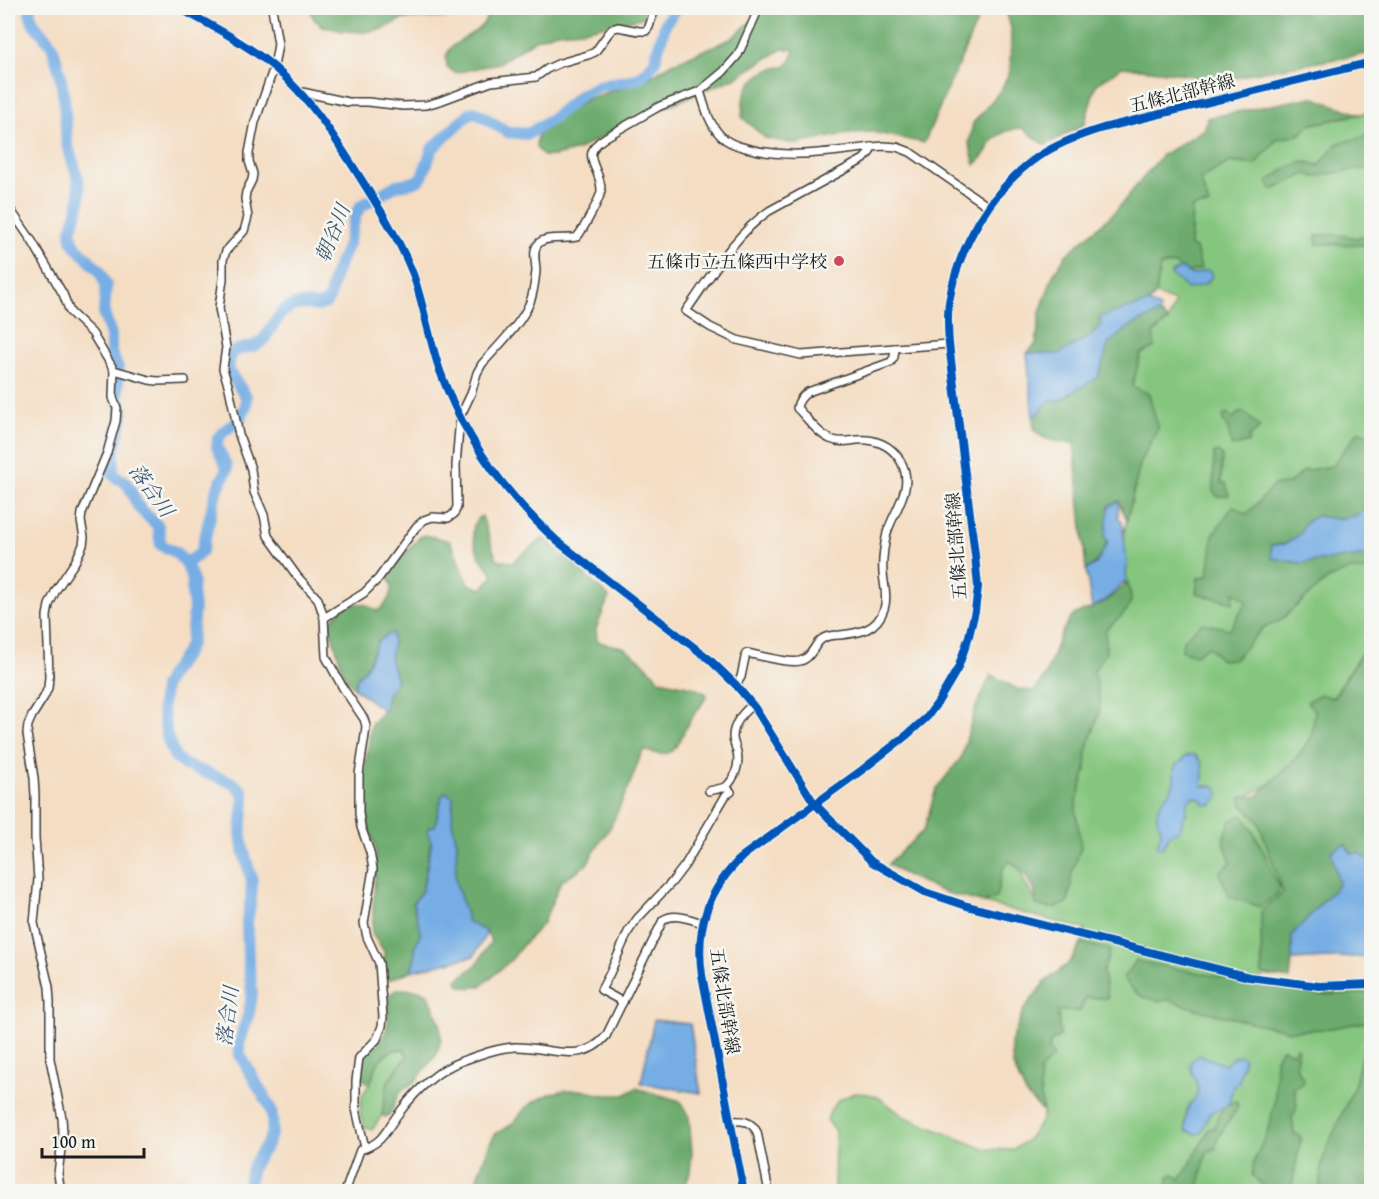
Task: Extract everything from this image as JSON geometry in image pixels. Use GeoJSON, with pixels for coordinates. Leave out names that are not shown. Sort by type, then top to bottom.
{"type":"FeatureCollection","features":[{"type":"Feature","properties":{"kind":"street"},"geometry":{"type":"LineString","coordinates":[[179,8],[239,42],[274,67],[301,92],[331,131],[398,242],[420,298],[440,372],[469,434],[497,478],[539,525],[709,659],[736,685],[753,705],[814,803],[872,862],[897,878],[926,892],[967,906],[1248,977],[1319,986],[1371,984]]}},
{"type":"Feature","properties":{"kind":"street"},"geometry":{"type":"LineString","coordinates":[[272,8],[278,44],[274,67],[255,122],[249,153],[253,174],[245,199],[248,217],[244,231],[226,251],[223,260],[219,309],[226,347],[223,369],[236,423],[251,469],[254,492],[264,515],[268,536],[297,576],[318,599],[324,618],[326,657],[343,688],[361,713],[366,726],[359,774],[358,813],[373,869],[364,922],[367,937],[379,963],[383,1017],[377,1039],[359,1058],[356,1109],[362,1149],[345,1191]]}},
{"type":"Feature","properties":{"kind":"street"},"geometry":{"type":"LineString","coordinates":[[301,92],[348,102],[403,106],[426,105],[491,82],[536,77],[560,63],[595,52],[612,29],[618,27],[639,32],[646,31],[650,27],[655,8]]}},
{"type":"Feature","properties":{"kind":"street"},"geometry":{"type":"LineString","coordinates":[[324,618],[364,593],[378,579],[416,527],[424,520],[448,518],[454,514],[457,507],[456,465],[460,417],[482,364],[525,313],[530,302],[535,279],[536,245],[542,240],[578,237],[599,199],[601,190],[591,154],[593,148],[598,142],[660,106],[700,91],[723,72],[738,55],[759,8]]}},
{"type":"Feature","properties":{"kind":"street","name":"五條北部幹線"},"geometry":{"type":"LineString","coordinates":[[744,1191],[701,968],[703,923],[712,896],[728,871],[744,855],[907,735],[927,717],[958,668],[975,611],[978,587],[948,322],[949,304],[957,273],[979,222],[1010,180],[1055,146],[1114,126],[1371,62]]}},
{"type":"Feature","properties":{"kind":"street"},"geometry":{"type":"LineString","coordinates":[[700,91],[707,114],[720,135],[736,146],[763,153],[788,155],[891,146],[910,152],[989,207]]}},
{"type":"Feature","properties":{"kind":"street"},"geometry":{"type":"LineString","coordinates":[[871,147],[864,159],[783,203],[755,221],[736,241],[687,310],[710,327],[737,340],[801,355],[949,344]]}},
{"type":"Feature","properties":{"kind":"street"},"geometry":{"type":"LineString","coordinates":[[8,206],[32,241],[63,294],[70,312],[87,326],[114,370],[113,398],[117,408],[116,422],[106,453],[82,513],[83,545],[49,605],[47,616],[48,688],[32,716],[27,734],[35,795],[38,879],[34,923],[50,995],[50,1059],[63,1132],[58,1174],[61,1191]]}},
{"type":"Feature","properties":{"kind":"street"},"geometry":{"type":"LineString","coordinates":[[736,685],[741,677],[746,653],[800,661],[806,658],[822,639],[828,636],[865,631],[875,625],[881,617],[886,597],[883,572],[885,544],[888,530],[907,484],[905,471],[898,458],[881,443],[870,439],[838,442],[830,439],[822,434],[797,408],[802,396],[808,392],[891,362],[895,348]]}},
{"type":"Feature","properties":{"kind":"street"},"geometry":{"type":"LineString","coordinates":[[114,370],[156,381],[185,380]]}},
{"type":"Feature","properties":{"kind":"street"},"geometry":{"type":"LineString","coordinates":[[622,1002],[601,990],[627,932],[686,865],[729,790],[738,763],[734,734],[743,713],[753,705]]}},
{"type":"Feature","properties":{"kind":"street"},"geometry":{"type":"LineString","coordinates":[[710,791],[729,790]]}},
{"type":"Feature","properties":{"kind":"street"},"geometry":{"type":"LineString","coordinates":[[362,1149],[371,1146],[383,1137],[399,1112],[424,1085],[452,1065],[506,1048],[528,1047],[571,1053],[589,1050],[606,1036],[663,920],[673,916],[703,923]]}},
{"type":"Feature","properties":{"kind":"street"},"geometry":{"type":"LineString","coordinates":[[730,1121],[747,1121],[757,1132],[769,1191]]}},
{"type":"Feature","properties":{"kind":"green space"},"geometry":{"type":"Polygon","coordinates":[[[309,8],[472,8],[454,17],[402,19],[384,29],[364,32],[343,31],[322,26],[314,19],[309,8]]]}},
{"type":"Feature","properties":{"kind":"green space"},"geometry":{"type":"Polygon","coordinates":[[[491,8],[656,8],[646,17],[583,30],[557,32],[536,39],[499,63],[455,73],[447,67],[446,56],[451,47],[484,23],[491,8]]]}},
{"type":"Feature","properties":{"kind":"green space"},"geometry":{"type":"Polygon","coordinates":[[[766,8],[983,8],[924,143],[872,132],[850,133],[797,144],[765,138],[742,117],[743,99],[754,79],[765,71],[785,67],[792,59],[794,49],[782,49],[737,77],[625,124],[578,150],[555,156],[543,156],[536,147],[537,137],[543,128],[587,99],[646,79],[673,63],[731,39],[766,8]]]}},
{"type":"Feature","properties":{"kind":"green space"},"geometry":{"type":"Polygon","coordinates":[[[1005,8],[1371,8],[1371,53],[1253,73],[1216,84],[1186,74],[1122,67],[1096,85],[1084,125],[1045,145],[1022,128],[1010,130],[992,142],[975,165],[969,144],[973,123],[1001,90],[1010,71],[1011,28],[1005,8]]]}},
{"type":"Feature","properties":{"kind":"green space"},"geometry":{"type":"Polygon","coordinates":[[[1312,97],[1359,114],[1308,125],[1301,134],[1277,139],[1255,165],[1230,162],[1200,179],[1209,205],[1192,207],[1190,245],[1196,249],[1201,269],[1185,273],[1175,264],[1160,266],[1156,295],[1148,303],[1100,317],[1101,325],[1092,335],[1059,354],[1027,353],[1036,344],[1040,312],[1054,273],[1066,255],[1114,213],[1161,156],[1205,129],[1207,118],[1312,97]]]}},
{"type":"Feature","properties":{"kind":"green space"},"geometry":{"type":"Polygon","coordinates":[[[1371,112],[1371,647],[1362,653],[1346,675],[1311,738],[1295,760],[1267,786],[1240,799],[1301,876],[1261,912],[1262,987],[1295,990],[1371,990],[1371,1191],[834,1191],[835,1131],[827,1120],[831,1109],[839,1100],[854,1093],[869,1094],[879,1098],[905,1117],[984,1149],[1013,1150],[1027,1140],[1042,1120],[1043,1111],[1027,1096],[1013,1065],[1011,1043],[1024,1009],[1045,982],[1068,964],[1082,943],[1085,929],[984,903],[988,885],[1002,852],[1019,868],[1033,897],[1057,901],[1070,833],[1094,630],[1126,595],[1120,549],[1141,460],[1158,428],[1132,386],[1141,354],[1153,334],[1168,321],[1175,302],[1156,295],[1160,266],[1175,264],[1190,245],[1192,207],[1209,205],[1199,180],[1230,162],[1255,165],[1277,139],[1301,134],[1308,125],[1371,112]]]}},
{"type":"Feature","properties":{"kind":"green space"},"geometry":{"type":"Polygon","coordinates":[[[1371,135],[1371,168],[1315,177],[1306,174],[1272,189],[1267,182],[1298,163],[1312,163],[1319,166],[1336,144],[1371,135]]]}},
{"type":"Feature","properties":{"kind":"green space"},"geometry":{"type":"Polygon","coordinates":[[[1371,233],[1371,245],[1317,244],[1316,236],[1336,234],[1356,238],[1371,233]]]}},
{"type":"Feature","properties":{"kind":"green space"},"geometry":{"type":"Polygon","coordinates":[[[1159,313],[1168,321],[1153,334],[1155,347],[1141,354],[1132,386],[1149,394],[1158,428],[1141,460],[1127,520],[1119,502],[1109,506],[1108,534],[1104,550],[1094,564],[1086,570],[1074,443],[1057,442],[1041,436],[1034,428],[1033,418],[1052,399],[1098,377],[1109,343],[1132,325],[1159,313]]]}},
{"type":"Feature","properties":{"kind":"green space"},"geometry":{"type":"Polygon","coordinates":[[[1245,412],[1260,428],[1249,437],[1249,442],[1232,447],[1223,416],[1227,413],[1233,418],[1245,412]]]}},
{"type":"Feature","properties":{"kind":"green space"},"geometry":{"type":"Polygon","coordinates":[[[1358,432],[1371,434],[1371,501],[1359,515],[1337,519],[1316,516],[1305,523],[1300,534],[1285,544],[1271,545],[1272,558],[1302,563],[1371,555],[1371,571],[1349,570],[1328,579],[1278,622],[1263,628],[1235,659],[1221,660],[1208,646],[1196,655],[1182,651],[1183,640],[1202,623],[1230,629],[1247,601],[1234,592],[1233,603],[1196,593],[1198,578],[1208,576],[1213,535],[1233,506],[1247,514],[1274,485],[1288,484],[1304,471],[1332,466],[1358,432]]]}},
{"type":"Feature","properties":{"kind":"green space"},"geometry":{"type":"Polygon","coordinates":[[[1214,452],[1222,456],[1221,483],[1226,484],[1229,495],[1218,497],[1213,491],[1214,452]]]}},
{"type":"Feature","properties":{"kind":"green space"},"geometry":{"type":"Polygon","coordinates":[[[482,516],[496,558],[512,562],[544,538],[609,597],[596,629],[597,640],[623,647],[642,661],[660,680],[692,687],[707,694],[674,749],[663,754],[644,750],[641,754],[610,828],[587,864],[561,882],[543,923],[512,959],[481,986],[470,988],[459,985],[457,980],[477,964],[491,941],[487,932],[468,922],[455,879],[457,843],[452,823],[453,797],[442,796],[422,891],[413,903],[422,932],[415,947],[415,958],[411,971],[389,980],[384,976],[384,951],[372,934],[376,850],[366,821],[363,782],[371,724],[386,708],[388,693],[397,681],[390,658],[393,643],[378,641],[367,666],[357,678],[354,688],[344,675],[329,624],[339,612],[353,604],[365,605],[377,611],[383,606],[392,588],[386,575],[420,537],[425,535],[450,541],[468,584],[482,589],[492,577],[492,572],[480,557],[474,541],[473,529],[477,519],[482,516]]]}},
{"type":"Feature","properties":{"kind":"green space"},"geometry":{"type":"Polygon","coordinates":[[[1128,582],[1131,602],[1122,615],[1106,629],[1105,653],[1094,672],[1100,703],[1099,714],[1087,749],[1086,770],[1077,800],[1076,810],[1081,847],[1071,876],[1068,902],[1053,908],[1036,905],[1032,886],[1010,861],[1003,868],[996,898],[984,903],[943,892],[888,864],[924,830],[936,789],[961,758],[975,709],[991,675],[1017,689],[1034,691],[1046,673],[1066,624],[1079,612],[1103,603],[1128,582]]]}},
{"type":"Feature","properties":{"kind":"green space"},"geometry":{"type":"Polygon","coordinates":[[[1371,647],[1371,870],[1369,868],[1339,884],[1292,935],[1290,979],[1262,975],[1261,912],[1283,892],[1258,821],[1242,805],[1242,797],[1257,796],[1295,760],[1311,738],[1315,711],[1307,702],[1320,694],[1333,698],[1362,653],[1371,647]]]}},
{"type":"Feature","properties":{"kind":"green space"},"geometry":{"type":"Polygon","coordinates":[[[1242,815],[1259,842],[1280,886],[1277,894],[1260,907],[1230,897],[1219,873],[1231,862],[1223,841],[1231,820],[1242,815]]]}},
{"type":"Feature","properties":{"kind":"green space"},"geometry":{"type":"Polygon","coordinates":[[[1082,943],[1110,950],[1103,973],[1108,998],[1086,998],[1080,1011],[1058,1011],[1060,1036],[1051,1041],[1049,1048],[1053,1056],[1040,1071],[1043,1111],[1027,1096],[1013,1065],[1011,1043],[1024,1009],[1045,982],[1068,964],[1082,943]]]}},
{"type":"Feature","properties":{"kind":"green space"},"geometry":{"type":"Polygon","coordinates":[[[1136,961],[1318,995],[1371,993],[1371,1021],[1325,1029],[1290,1031],[1206,1012],[1168,1000],[1158,1001],[1143,997],[1134,991],[1123,978],[1136,961]]]}},
{"type":"Feature","properties":{"kind":"green space"},"geometry":{"type":"Polygon","coordinates":[[[398,989],[419,990],[429,995],[440,1024],[441,1039],[437,1054],[415,1082],[401,1091],[390,1114],[385,1117],[382,1115],[388,1081],[398,1066],[407,1059],[407,1054],[404,1050],[396,1050],[384,1055],[377,1065],[370,1084],[359,1077],[362,1058],[384,1034],[388,1024],[388,1000],[398,989]]]}},
{"type":"Feature","properties":{"kind":"green space"},"geometry":{"type":"Polygon","coordinates":[[[1371,1045],[1371,1191],[1319,1191],[1322,1163],[1354,1086],[1363,1051],[1371,1045]]]}},
{"type":"Feature","properties":{"kind":"green space"},"geometry":{"type":"Polygon","coordinates":[[[1296,1047],[1298,1049],[1297,1068],[1304,1078],[1303,1084],[1294,1088],[1297,1107],[1292,1118],[1294,1133],[1301,1137],[1291,1191],[1273,1191],[1266,1188],[1252,1175],[1254,1161],[1267,1133],[1275,1102],[1276,1057],[1283,1048],[1293,1053],[1296,1047]]]}},
{"type":"Feature","properties":{"kind":"green space"},"geometry":{"type":"Polygon","coordinates":[[[395,1049],[404,1050],[407,1056],[388,1081],[382,1115],[372,1130],[365,1127],[360,1114],[362,1095],[370,1084],[378,1061],[395,1049]]]}},
{"type":"Feature","properties":{"kind":"green space"},"geometry":{"type":"Polygon","coordinates":[[[636,1088],[680,1101],[689,1117],[692,1152],[690,1172],[683,1191],[465,1191],[475,1183],[496,1133],[508,1127],[526,1107],[537,1100],[566,1090],[625,1095],[636,1088]]]}},
{"type":"Feature","properties":{"kind":"green space"},"geometry":{"type":"Polygon","coordinates":[[[1236,1101],[1238,1107],[1219,1136],[1215,1149],[1207,1151],[1199,1184],[1194,1191],[1171,1191],[1167,1184],[1169,1176],[1173,1174],[1180,1179],[1209,1129],[1215,1128],[1221,1111],[1236,1101]]]}},
{"type":"Feature","properties":{"kind":"water"},"geometry":{"type":"Polygon","coordinates":[[[1181,268],[1192,275],[1208,270],[1212,274],[1211,278],[1200,286],[1188,289],[1170,274],[1181,268]]]}},
{"type":"Feature","properties":{"kind":"water"},"geometry":{"type":"Polygon","coordinates":[[[1148,303],[1160,308],[1159,313],[1132,325],[1109,343],[1098,377],[1058,401],[1052,399],[1033,418],[1027,353],[1059,354],[1092,335],[1101,325],[1100,317],[1148,303]]]}},
{"type":"Feature","properties":{"kind":"water"},"geometry":{"type":"Polygon","coordinates":[[[1119,501],[1118,518],[1122,522],[1127,562],[1126,580],[1106,600],[1092,608],[1086,570],[1096,564],[1108,542],[1105,536],[1109,506],[1119,501]]]}},
{"type":"Feature","properties":{"kind":"water"},"geometry":{"type":"Polygon","coordinates":[[[1371,501],[1371,555],[1302,563],[1272,558],[1271,545],[1285,544],[1300,534],[1305,523],[1316,516],[1337,519],[1359,515],[1371,501]]]}},
{"type":"Feature","properties":{"kind":"water"},"geometry":{"type":"Polygon","coordinates":[[[392,633],[390,658],[397,681],[388,693],[386,708],[383,710],[354,688],[357,678],[367,666],[378,641],[392,633]]]}},
{"type":"Feature","properties":{"kind":"water"},"geometry":{"type":"Polygon","coordinates":[[[1193,754],[1202,764],[1202,786],[1215,786],[1219,796],[1213,804],[1207,805],[1200,798],[1192,797],[1187,803],[1186,815],[1182,819],[1179,831],[1170,834],[1163,847],[1159,848],[1157,844],[1161,832],[1157,816],[1158,809],[1173,785],[1174,768],[1183,761],[1184,757],[1193,754]]]}},
{"type":"Feature","properties":{"kind":"water"},"geometry":{"type":"Polygon","coordinates":[[[445,792],[453,797],[452,823],[457,843],[455,879],[468,922],[487,932],[474,956],[411,971],[415,958],[415,947],[421,932],[413,903],[422,891],[431,846],[427,831],[430,827],[435,826],[445,792]]]}},
{"type":"Feature","properties":{"kind":"water"},"geometry":{"type":"Polygon","coordinates":[[[1345,844],[1352,854],[1360,853],[1369,861],[1371,870],[1371,956],[1292,960],[1292,935],[1339,884],[1331,851],[1345,844]]]}},
{"type":"Feature","properties":{"kind":"water"},"geometry":{"type":"Polygon","coordinates":[[[654,1020],[690,1024],[701,1093],[641,1083],[654,1020]]]}},
{"type":"Feature","properties":{"kind":"water"},"geometry":{"type":"Polygon","coordinates":[[[1200,1055],[1225,1065],[1233,1057],[1240,1055],[1244,1058],[1239,1082],[1233,1086],[1230,1100],[1226,1106],[1209,1114],[1202,1132],[1196,1135],[1186,1131],[1185,1121],[1186,1113],[1198,1092],[1191,1062],[1200,1055]]]}},
{"type":"Feature","properties":{"kind":"waterway","name":"落合川"},"geometry":{"type":"LineString","coordinates":[[30,8],[34,24],[52,45],[60,73],[67,144],[78,178],[80,198],[71,231],[72,239],[76,247],[99,270],[106,285],[104,314],[111,335],[111,353],[118,368],[118,399],[122,410],[114,450],[113,474],[124,481],[139,508],[158,526],[161,545],[175,552],[186,563],[193,581],[194,608],[191,642],[164,687],[162,707],[167,737],[175,757],[185,765],[233,783],[243,792],[241,832],[243,849],[252,880],[247,922],[252,993],[249,1013],[239,1044],[240,1055],[270,1107],[272,1121],[269,1140],[252,1168],[247,1192]]}},
{"type":"Feature","properties":{"kind":"waterway","name":"朝谷川"},"geometry":{"type":"LineString","coordinates":[[186,563],[202,550],[216,492],[227,470],[217,447],[218,438],[240,419],[246,406],[246,396],[228,370],[231,355],[237,350],[257,345],[264,339],[282,312],[294,305],[318,306],[326,303],[348,244],[356,214],[361,206],[397,185],[411,183],[422,177],[432,149],[470,113],[479,114],[507,132],[528,134],[553,118],[582,94],[598,86],[637,79],[654,63],[666,22],[677,8]]}},
{"type":"Feature","properties":{"kind":"cycle path"},"geometry":{"type":"LineString","coordinates":[[179,8],[241,43],[275,68],[312,106],[332,134],[402,249],[413,274],[436,359],[450,396],[474,442],[503,484],[557,541],[709,659],[736,685],[755,708],[814,803],[872,862],[925,892],[967,906],[1249,977],[1319,986],[1372,984]]}},
{"type":"Feature","properties":{"kind":"cycle path"},"geometry":{"type":"LineString","coordinates":[[744,1192],[702,975],[700,957],[703,925],[713,895],[721,881],[744,855],[907,735],[927,717],[958,668],[969,636],[978,587],[949,344],[948,312],[960,260],[980,220],[992,202],[1022,169],[1047,151],[1070,140],[1103,128],[1372,62]]}},
{"type":"Feature","properties":{"kind":"place","name":"五條市立五條西中学校"},"geometry":{"type":"Point","coordinates":[839,261]}}]}
